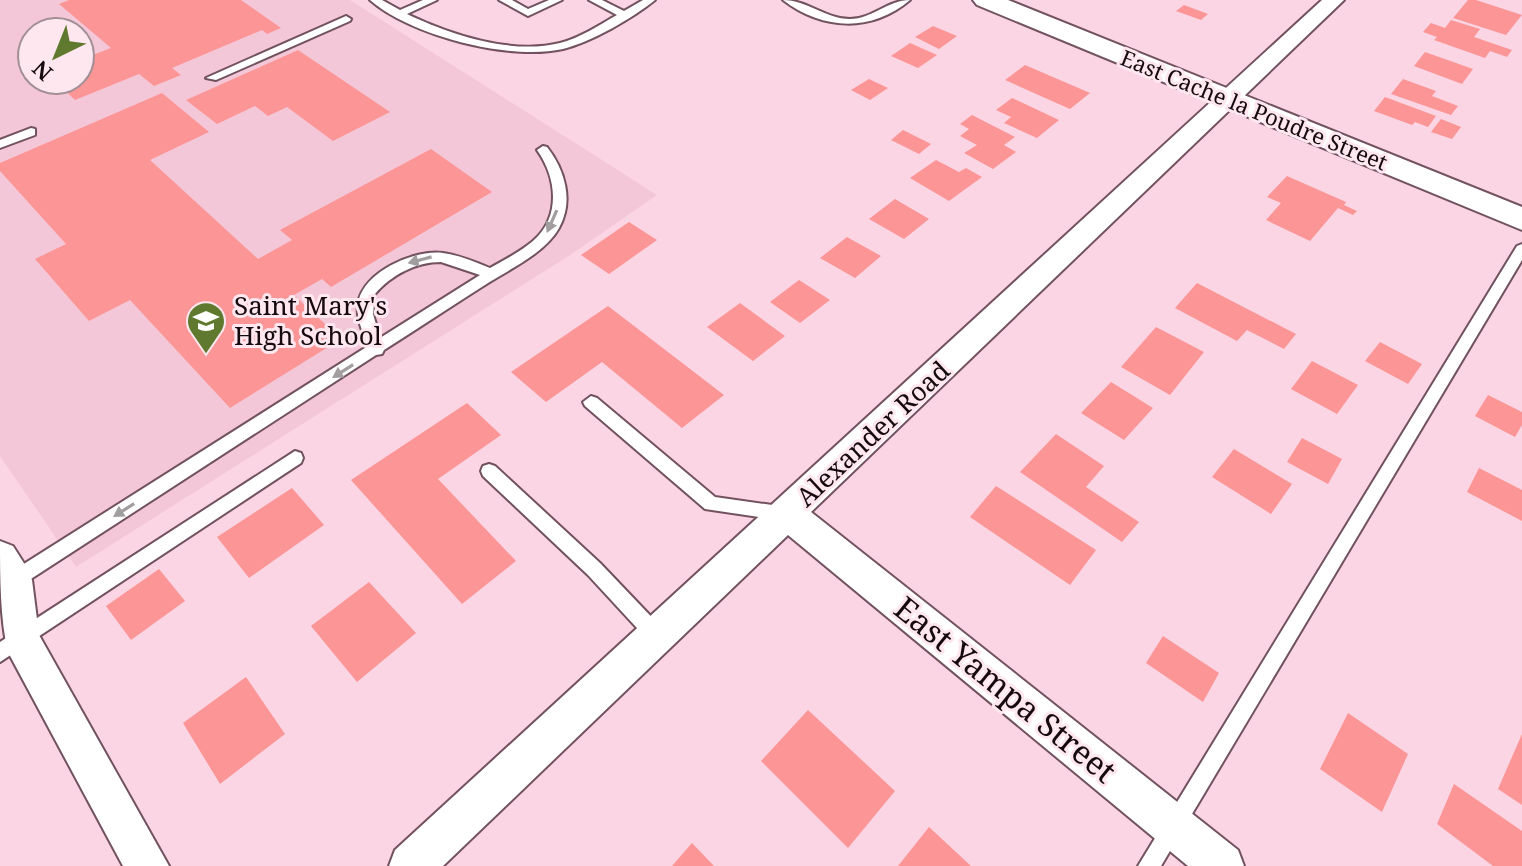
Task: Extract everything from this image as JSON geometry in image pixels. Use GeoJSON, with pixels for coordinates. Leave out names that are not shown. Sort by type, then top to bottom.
{"type":"FeatureCollection","features":[{"type":"Feature","properties":{"kind":"street","name":"East Cache la Poudre Street"},"geometry":{"type":"LineString","coordinates":[[986,0],[1522,219]]}},
{"type":"Feature","properties":{"kind":"street","name":"Alexander Road"},"geometry":{"type":"LineString","coordinates":[[411,866],[1334,0]]}},
{"type":"Feature","properties":{"kind":"street","name":"East Yampa Street"},"geometry":{"type":"LineString","coordinates":[[788,514],[1222,866]]}},
{"type":"Feature","properties":{"kind":"street"},"geometry":{"type":"LineString","coordinates":[[7,569],[10,646],[147,866]]}},
{"type":"Feature","properties":{"kind":"lane"},"geometry":{"type":"LineString","coordinates":[[375,0],[424,29],[531,51],[564,46],[650,0]]}},
{"type":"Feature","properties":{"kind":"lane"},"geometry":{"type":"LineString","coordinates":[[399,14],[432,0]]}},
{"type":"Feature","properties":{"kind":"lane"},"geometry":{"type":"LineString","coordinates":[[504,0],[528,13],[557,0]]}},
{"type":"Feature","properties":{"kind":"lane"},"geometry":{"type":"LineString","coordinates":[[594,0],[623,14]]}},
{"type":"Feature","properties":{"kind":"lane"},"geometry":{"type":"LineString","coordinates":[[788,0],[837,23],[870,21],[905,0]]}},
{"type":"Feature","properties":{"kind":"lane"},"geometry":{"type":"LineString","coordinates":[[212,78],[346,19]]}},
{"type":"Feature","properties":{"kind":"lane"},"geometry":{"type":"LineString","coordinates":[[0,144],[31,132]]}},
{"type":"Feature","properties":{"kind":"lane"},"geometry":{"type":"LineString","coordinates":[[7,569],[377,350],[537,245],[554,225],[560,197],[553,161],[543,150]]}},
{"type":"Feature","properties":{"kind":"lane"},"geometry":{"type":"LineString","coordinates":[[1149,866],[1522,249]]}},
{"type":"Feature","properties":{"kind":"lane"},"geometry":{"type":"LineString","coordinates":[[377,350],[365,301],[370,288],[399,268],[415,259],[438,256],[494,275]]}},
{"type":"Feature","properties":{"kind":"lane"},"geometry":{"type":"LineString","coordinates":[[591,402],[711,504],[788,514]]}},
{"type":"Feature","properties":{"kind":"lane"},"geometry":{"type":"LineString","coordinates":[[10,646],[295,458]]}},
{"type":"Feature","properties":{"kind":"lane"},"geometry":{"type":"LineString","coordinates":[[489,471],[594,569],[655,634]]}},
{"type":"Feature","properties":{"kind":"shaded area","name":"Saint Mary's High School"},"geometry":{"type":"Polygon","coordinates":[[[0,0],[350,0],[657,195],[570,255],[76,567],[0,456],[0,0]]]}},
{"type":"Feature","properties":{"kind":"building"},"geometry":{"type":"Polygon","coordinates":[[[69,0],[241,0],[281,28],[267,34],[262,30],[172,68],[181,75],[154,86],[139,74],[96,91],[96,54],[111,48],[96,35],[96,16],[73,16],[59,4],[69,0]]]}},
{"type":"Feature","properties":{"kind":"building"},"geometry":{"type":"Polygon","coordinates":[[[1468,0],[1522,15],[1506,35],[1453,18],[1468,0]]]}},
{"type":"Feature","properties":{"kind":"building"},"geometry":{"type":"Polygon","coordinates":[[[1184,5],[1208,14],[1201,20],[1176,11],[1184,5]]]}},
{"type":"Feature","properties":{"kind":"building"},"geometry":{"type":"Polygon","coordinates":[[[1451,20],[1480,29],[1474,37],[1512,50],[1507,57],[1490,51],[1485,58],[1434,40],[1437,37],[1423,32],[1431,23],[1445,28],[1451,20]]]}},
{"type":"Feature","properties":{"kind":"building"},"geometry":{"type":"Polygon","coordinates":[[[933,26],[957,36],[939,49],[915,37],[933,26]]]}},
{"type":"Feature","properties":{"kind":"building"},"geometry":{"type":"Polygon","coordinates":[[[910,43],[937,55],[918,68],[891,56],[910,43]]]}},
{"type":"Feature","properties":{"kind":"building"},"geometry":{"type":"Polygon","coordinates":[[[298,50],[390,112],[333,141],[287,107],[268,116],[255,106],[217,124],[186,100],[298,50]]]}},
{"type":"Feature","properties":{"kind":"building"},"geometry":{"type":"Polygon","coordinates":[[[1425,52],[1473,69],[1462,84],[1414,66],[1425,52]]]}},
{"type":"Feature","properties":{"kind":"building"},"geometry":{"type":"Polygon","coordinates":[[[1025,65],[1090,93],[1070,109],[1005,80],[1025,65]]]}},
{"type":"Feature","properties":{"kind":"building"},"geometry":{"type":"Polygon","coordinates":[[[869,79],[888,88],[870,100],[851,90],[869,79]]]}},
{"type":"Feature","properties":{"kind":"building"},"geometry":{"type":"Polygon","coordinates":[[[1403,79],[1436,91],[1432,96],[1458,106],[1451,115],[1391,94],[1403,79]]]}},
{"type":"Feature","properties":{"kind":"building"},"geometry":{"type":"Polygon","coordinates":[[[162,93],[209,132],[150,160],[258,259],[292,240],[280,230],[431,149],[492,192],[331,287],[322,279],[294,295],[341,339],[230,408],[130,300],[89,321],[35,259],[66,244],[0,171],[0,163],[162,93]]]}},
{"type":"Feature","properties":{"kind":"building"},"geometry":{"type":"Polygon","coordinates":[[[1385,97],[1436,116],[1428,127],[1415,122],[1412,125],[1374,111],[1385,97]]]}},
{"type":"Feature","properties":{"kind":"building"},"geometry":{"type":"Polygon","coordinates":[[[1012,98],[1059,120],[1037,138],[1004,123],[1011,117],[996,110],[1012,98]]]}},
{"type":"Feature","properties":{"kind":"building"},"geometry":{"type":"Polygon","coordinates":[[[972,115],[1015,137],[1004,145],[1016,152],[993,169],[964,153],[977,145],[960,136],[969,129],[960,124],[972,115]]]}},
{"type":"Feature","properties":{"kind":"building"},"geometry":{"type":"Polygon","coordinates":[[[1441,119],[1461,127],[1452,139],[1431,132],[1441,119]]]}},
{"type":"Feature","properties":{"kind":"building"},"geometry":{"type":"Polygon","coordinates":[[[903,130],[931,144],[919,154],[891,140],[903,130]]]}},
{"type":"Feature","properties":{"kind":"building"},"geometry":{"type":"Polygon","coordinates":[[[936,160],[959,172],[966,168],[982,177],[949,201],[910,178],[936,160]]]}},
{"type":"Feature","properties":{"kind":"building"},"geometry":{"type":"Polygon","coordinates":[[[1287,176],[1346,202],[1344,205],[1357,211],[1353,215],[1338,208],[1310,241],[1266,220],[1281,203],[1267,197],[1287,176]]]}},
{"type":"Feature","properties":{"kind":"building"},"geometry":{"type":"Polygon","coordinates":[[[895,199],[929,219],[904,239],[869,219],[895,199]]]}},
{"type":"Feature","properties":{"kind":"building"},"geometry":{"type":"Polygon","coordinates":[[[629,222],[657,240],[609,274],[581,255],[629,222]]]}},
{"type":"Feature","properties":{"kind":"building"},"geometry":{"type":"Polygon","coordinates":[[[847,237],[881,256],[855,278],[820,258],[847,237]]]}},
{"type":"Feature","properties":{"kind":"building"},"geometry":{"type":"Polygon","coordinates":[[[799,280],[830,300],[800,323],[770,302],[799,280]]]}},
{"type":"Feature","properties":{"kind":"building"},"geometry":{"type":"Polygon","coordinates":[[[1197,283],[1296,334],[1284,349],[1247,330],[1237,341],[1175,308],[1197,283]]]}},
{"type":"Feature","properties":{"kind":"building"},"geometry":{"type":"Polygon","coordinates":[[[740,303],[785,336],[753,361],[707,327],[740,303]]]}},
{"type":"Feature","properties":{"kind":"building"},"geometry":{"type":"Polygon","coordinates":[[[608,306],[724,395],[682,428],[602,362],[546,402],[511,372],[608,306]]]}},
{"type":"Feature","properties":{"kind":"building"},"geometry":{"type":"Polygon","coordinates":[[[1156,327],[1204,352],[1170,395],[1121,367],[1156,327]]]}},
{"type":"Feature","properties":{"kind":"building"},"geometry":{"type":"Polygon","coordinates":[[[1380,342],[1422,364],[1408,384],[1365,361],[1380,342]]]}},
{"type":"Feature","properties":{"kind":"building"},"geometry":{"type":"Polygon","coordinates":[[[1312,361],[1358,385],[1337,414],[1291,389],[1312,361]]]}},
{"type":"Feature","properties":{"kind":"building"},"geometry":{"type":"Polygon","coordinates":[[[1111,382],[1153,408],[1124,440],[1081,413],[1111,382]]]}},
{"type":"Feature","properties":{"kind":"building"},"geometry":{"type":"Polygon","coordinates":[[[1488,395],[1522,412],[1522,425],[1515,437],[1475,416],[1488,395]]]}},
{"type":"Feature","properties":{"kind":"building"},"geometry":{"type":"Polygon","coordinates":[[[467,403],[501,435],[438,479],[516,561],[462,604],[351,480],[467,403]]]}},
{"type":"Feature","properties":{"kind":"building"},"geometry":{"type":"Polygon","coordinates":[[[1056,434],[1104,466],[1086,487],[1139,522],[1122,542],[1020,472],[1056,434]]]}},
{"type":"Feature","properties":{"kind":"building"},"geometry":{"type":"Polygon","coordinates":[[[1302,438],[1342,459],[1328,484],[1287,462],[1302,438]]]}},
{"type":"Feature","properties":{"kind":"building"},"geometry":{"type":"Polygon","coordinates":[[[1234,449],[1292,484],[1271,514],[1212,477],[1234,449]]]}},
{"type":"Feature","properties":{"kind":"building"},"geometry":{"type":"Polygon","coordinates":[[[1479,468],[1522,490],[1522,521],[1467,492],[1479,468]]]}},
{"type":"Feature","properties":{"kind":"building"},"geometry":{"type":"Polygon","coordinates":[[[996,486],[1096,550],[1070,585],[970,517],[996,486]]]}},
{"type":"Feature","properties":{"kind":"building"},"geometry":{"type":"Polygon","coordinates":[[[292,488],[324,525],[249,578],[217,537],[292,488]]]}},
{"type":"Feature","properties":{"kind":"building"},"geometry":{"type":"Polygon","coordinates":[[[159,569],[185,601],[131,640],[106,606],[159,569]]]}},
{"type":"Feature","properties":{"kind":"building"},"geometry":{"type":"Polygon","coordinates":[[[369,582],[416,633],[357,682],[311,626],[369,582]]]}},
{"type":"Feature","properties":{"kind":"building"},"geometry":{"type":"Polygon","coordinates":[[[1163,636],[1219,673],[1203,702],[1146,663],[1163,636]]]}},
{"type":"Feature","properties":{"kind":"building"},"geometry":{"type":"Polygon","coordinates":[[[246,677],[285,734],[220,784],[183,723],[246,677]]]}},
{"type":"Feature","properties":{"kind":"building"},"geometry":{"type":"Polygon","coordinates":[[[808,710],[895,791],[848,848],[761,761],[808,710]]]}},
{"type":"Feature","properties":{"kind":"building"},"geometry":{"type":"Polygon","coordinates":[[[1348,713],[1408,754],[1382,812],[1320,769],[1348,713]]]}},
{"type":"Feature","properties":{"kind":"building"},"geometry":{"type":"Polygon","coordinates":[[[1522,734],[1522,805],[1498,789],[1522,734]]]}},
{"type":"Feature","properties":{"kind":"building"},"geometry":{"type":"Polygon","coordinates":[[[1454,784],[1522,831],[1522,866],[1493,866],[1437,824],[1454,784]]]}},
{"type":"Feature","properties":{"kind":"building"},"geometry":{"type":"Polygon","coordinates":[[[929,827],[971,866],[898,866],[929,827]]]}},
{"type":"Feature","properties":{"kind":"building"},"geometry":{"type":"Polygon","coordinates":[[[692,843],[714,866],[672,866],[692,843]]]}},
{"type":"Feature","properties":{"kind":"place","name":"Saint Mary's High School"},"geometry":{"type":"Point","coordinates":[206,355]}}]}
